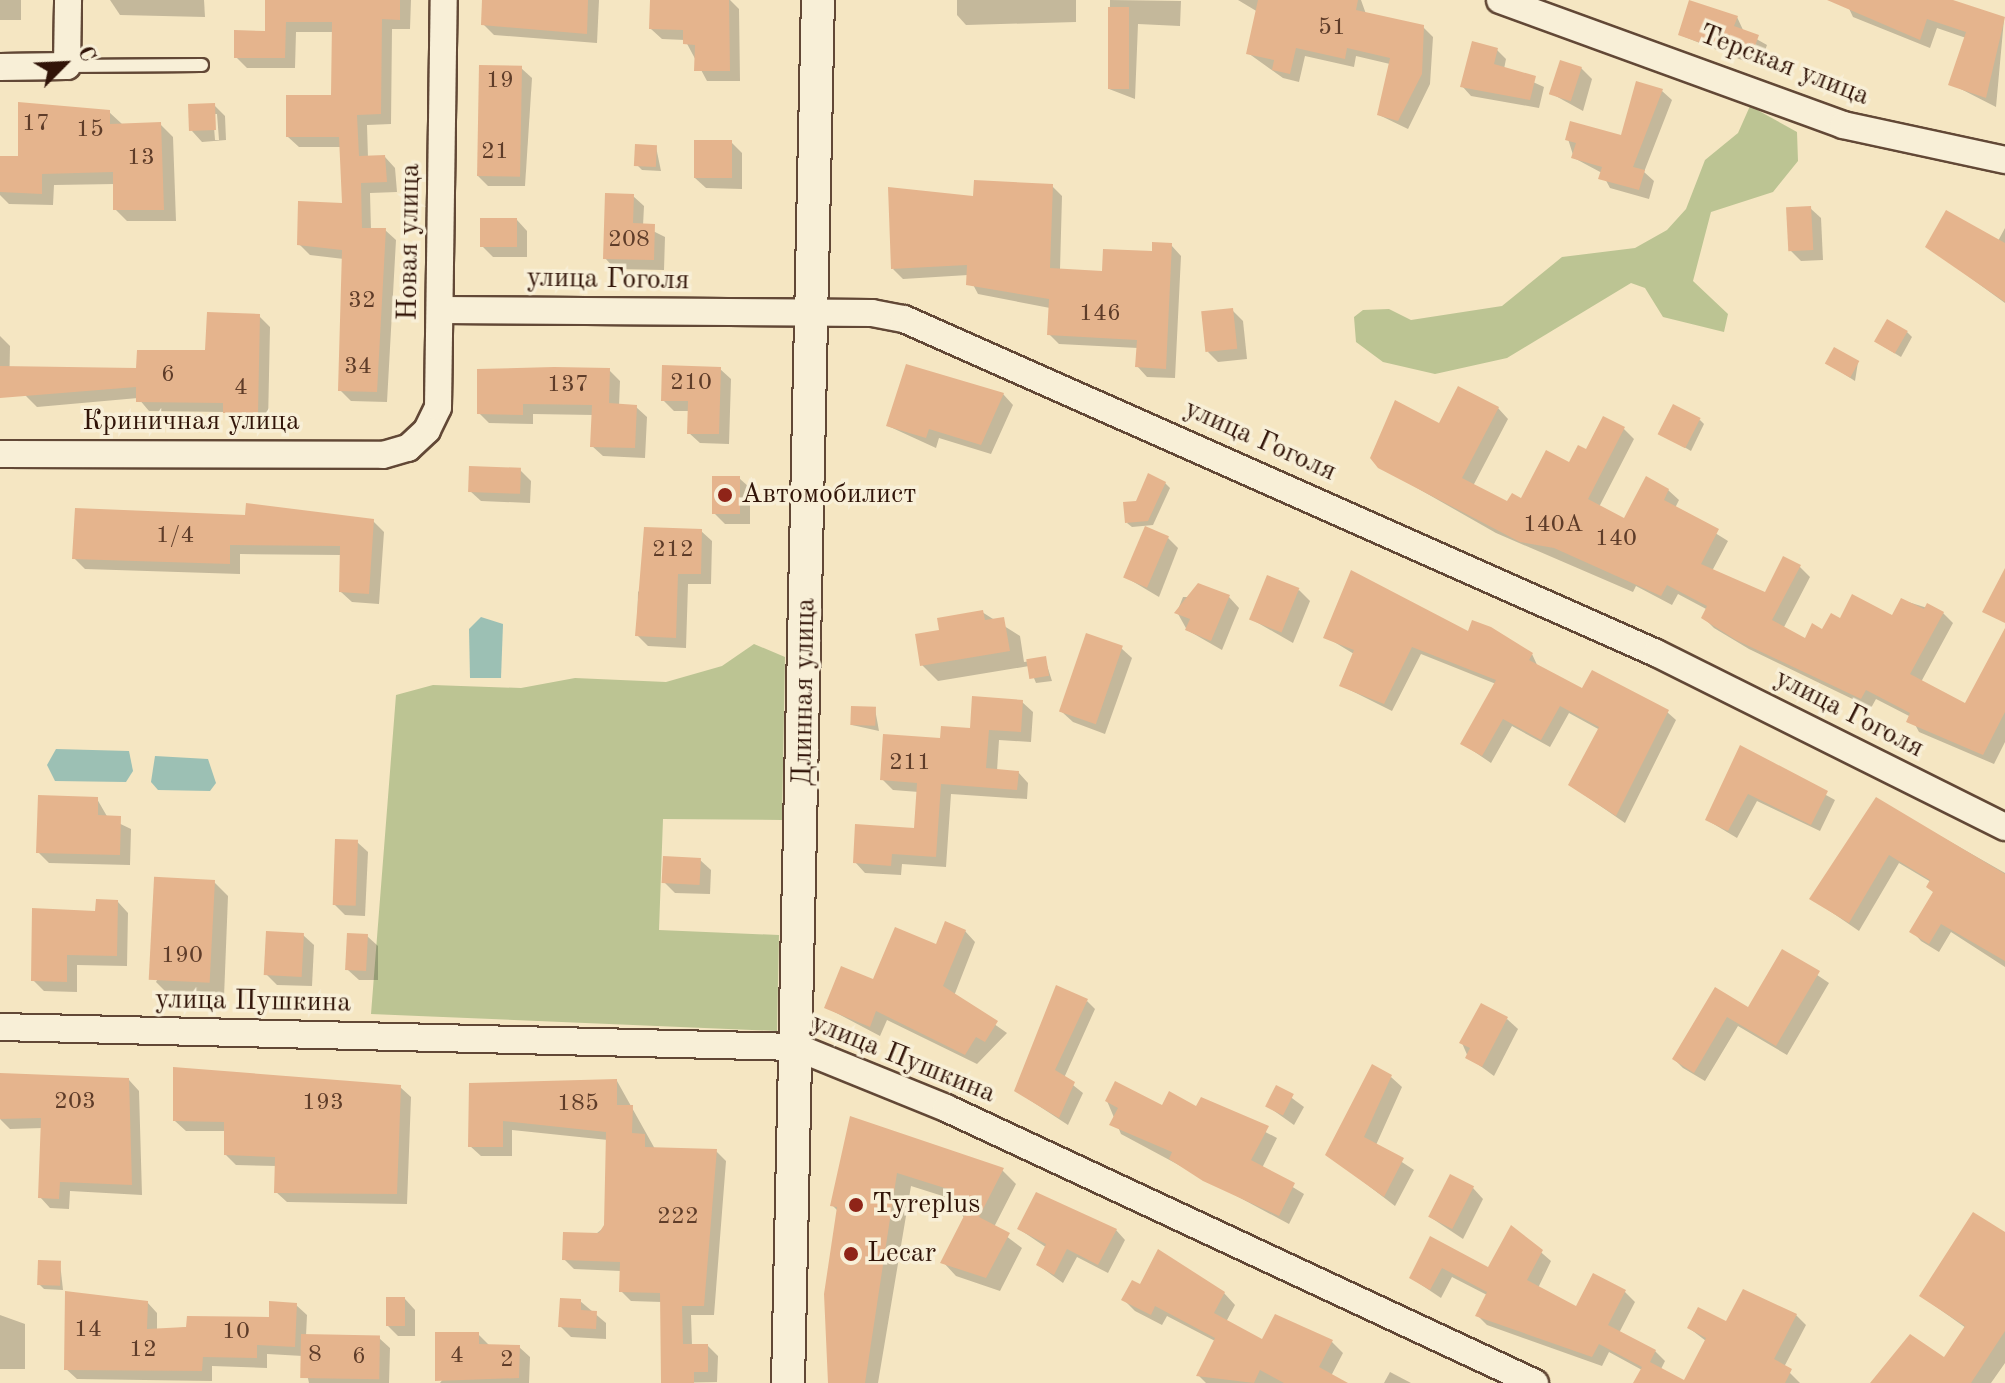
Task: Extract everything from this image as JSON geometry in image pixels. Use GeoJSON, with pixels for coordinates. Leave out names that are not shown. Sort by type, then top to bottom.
{"type":"FeatureCollection","features":[{"type":"Feature","properties":{"kind":"street"},"geometry":{"type":"LineString","coordinates":[[0,67],[67,66],[68,0]]}},
{"type":"Feature","properties":{"kind":"street","name":"Новая улица"},"geometry":{"type":"LineString","coordinates":[[383,455],[408,448],[438,407],[442,310],[444,0]]}},
{"type":"Feature","properties":{"kind":"street","name":"Длинная улица"},"geometry":{"type":"LineString","coordinates":[[788,1383],[815,314],[818,0]]}},
{"type":"Feature","properties":{"kind":"street","name":"Терская улица"},"geometry":{"type":"LineString","coordinates":[[1500,0],[1843,125],[2005,160]]}},
{"type":"Feature","properties":{"kind":"street","name":"улица Гоголя"},"geometry":{"type":"LineString","coordinates":[[442,310],[815,314],[904,319],[982,351],[1656,653],[2005,827]]}},
{"type":"Feature","properties":{"kind":"street","name":"Криничная улица"},"geometry":{"type":"LineString","coordinates":[[0,454],[383,455]]}},
{"type":"Feature","properties":{"kind":"street","name":"улица Пушкина"},"geometry":{"type":"LineString","coordinates":[[0,1027],[796,1047],[946,1108],[1535,1383]]}},
{"type":"Feature","properties":{"kind":"lane"},"geometry":{"type":"LineString","coordinates":[[67,66],[202,65]]}},
{"type":"Feature","properties":{"kind":"green space"},"geometry":{"type":"Polygon","coordinates":[[[1750,106],[1797,132],[1798,161],[1773,192],[1711,212],[1693,281],[1728,314],[1724,332],[1663,317],[1645,288],[1631,283],[1507,358],[1435,374],[1383,362],[1356,342],[1354,317],[1363,310],[1389,309],[1411,320],[1502,306],[1562,257],[1635,248],[1667,230],[1686,209],[1705,160],[1738,133],[1750,106]]]}},
{"type":"Feature","properties":{"kind":"green space"},"geometry":{"type":"Polygon","coordinates":[[[754,644],[785,657],[782,820],[663,819],[659,930],[779,935],[777,1031],[371,1014],[396,695],[433,685],[521,688],[575,678],[666,682],[722,666],[754,644]]]}},
{"type":"Feature","properties":{"kind":"water"},"geometry":{"type":"Polygon","coordinates":[[[481,617],[503,624],[501,678],[470,678],[469,629],[481,617]]]}},
{"type":"Feature","properties":{"kind":"water"},"geometry":{"type":"Polygon","coordinates":[[[56,749],[129,751],[133,771],[126,782],[55,781],[47,765],[56,749]]]}},
{"type":"Feature","properties":{"kind":"water"},"geometry":{"type":"Polygon","coordinates":[[[155,756],[208,759],[216,783],[210,791],[158,790],[151,782],[155,756]]]}},
{"type":"Feature","properties":{"kind":"building"},"geometry":{"type":"Polygon","coordinates":[[[265,0],[400,0],[400,20],[382,19],[381,114],[357,115],[359,156],[385,155],[387,182],[361,183],[362,228],[386,228],[377,392],[338,391],[342,250],[297,245],[298,201],[342,203],[339,137],[286,137],[286,95],[331,95],[332,22],[286,22],[285,58],[234,58],[234,30],[265,31],[265,0]]]}},
{"type":"Feature","properties":{"kind":"building"},"geometry":{"type":"Polygon","coordinates":[[[482,0],[588,0],[587,34],[481,25],[482,0]]]}},
{"type":"Feature","properties":{"kind":"building"},"geometry":{"type":"Polygon","coordinates":[[[650,0],[729,0],[730,71],[694,71],[695,45],[683,44],[683,30],[649,29],[650,0]]]}},
{"type":"Feature","properties":{"kind":"building"},"geometry":{"type":"Polygon","coordinates":[[[1258,0],[1358,0],[1356,10],[1424,25],[1422,74],[1398,121],[1377,115],[1390,58],[1347,48],[1345,59],[1296,48],[1290,74],[1272,70],[1274,60],[1246,54],[1258,0]]]}},
{"type":"Feature","properties":{"kind":"building"},"geometry":{"type":"Polygon","coordinates":[[[1689,0],[1738,16],[1734,26],[1759,35],[1750,60],[1678,35],[1689,0]]]}},
{"type":"Feature","properties":{"kind":"building"},"geometry":{"type":"Polygon","coordinates":[[[1827,0],[1953,0],[2005,17],[1986,98],[1948,85],[1966,32],[1927,19],[1920,40],[1827,0]]]}},
{"type":"Feature","properties":{"kind":"building"},"geometry":{"type":"Polygon","coordinates":[[[1108,7],[1129,7],[1129,89],[1108,89],[1108,7]]]}},
{"type":"Feature","properties":{"kind":"building"},"geometry":{"type":"Polygon","coordinates":[[[1472,41],[1498,48],[1494,64],[1536,76],[1530,100],[1460,87],[1472,41]]]}},
{"type":"Feature","properties":{"kind":"building"},"geometry":{"type":"Polygon","coordinates":[[[1560,60],[1582,67],[1571,101],[1549,94],[1560,60]]]}},
{"type":"Feature","properties":{"kind":"building"},"geometry":{"type":"Polygon","coordinates":[[[479,65],[522,66],[520,177],[477,176],[479,65]]]}},
{"type":"Feature","properties":{"kind":"building"},"geometry":{"type":"Polygon","coordinates":[[[1636,81],[1663,89],[1633,167],[1645,170],[1639,190],[1598,179],[1602,167],[1571,158],[1576,143],[1565,140],[1570,121],[1621,135],[1636,81]]]}},
{"type":"Feature","properties":{"kind":"building"},"geometry":{"type":"Polygon","coordinates":[[[18,102],[110,110],[110,124],[161,122],[164,210],[113,210],[113,172],[42,174],[42,194],[0,192],[0,156],[18,156],[18,102]]]}},
{"type":"Feature","properties":{"kind":"building"},"geometry":{"type":"Polygon","coordinates":[[[215,103],[216,130],[189,131],[188,104],[215,103]]]}},
{"type":"Feature","properties":{"kind":"building"},"geometry":{"type":"Polygon","coordinates":[[[694,140],[732,140],[732,178],[694,178],[694,140]]]}},
{"type":"Feature","properties":{"kind":"building"},"geometry":{"type":"Polygon","coordinates":[[[635,144],[657,145],[656,167],[634,166],[635,144]]]}},
{"type":"Feature","properties":{"kind":"building"},"geometry":{"type":"Polygon","coordinates":[[[974,180],[1053,184],[1050,268],[1102,271],[1103,249],[1152,251],[1152,242],[1172,243],[1166,369],[1135,367],[1137,340],[1047,335],[1049,299],[966,285],[967,265],[891,269],[888,187],[973,196],[974,180]]]}},
{"type":"Feature","properties":{"kind":"building"},"geometry":{"type":"Polygon","coordinates":[[[605,193],[634,194],[633,223],[655,224],[654,260],[603,259],[605,193]]]}},
{"type":"Feature","properties":{"kind":"building"},"geometry":{"type":"Polygon","coordinates":[[[1811,206],[1813,250],[1788,251],[1786,207],[1811,206]]]}},
{"type":"Feature","properties":{"kind":"building"},"geometry":{"type":"Polygon","coordinates":[[[1946,210],[2005,243],[2005,302],[1925,247],[1946,210]]]}},
{"type":"Feature","properties":{"kind":"building"},"geometry":{"type":"Polygon","coordinates":[[[480,218],[517,218],[517,247],[480,247],[480,218]]]}},
{"type":"Feature","properties":{"kind":"building"},"geometry":{"type":"Polygon","coordinates":[[[1233,308],[1237,349],[1205,352],[1201,311],[1233,308]]]}},
{"type":"Feature","properties":{"kind":"building"},"geometry":{"type":"Polygon","coordinates":[[[207,312],[260,314],[258,413],[223,413],[223,403],[136,402],[136,387],[0,398],[0,366],[136,368],[137,350],[205,350],[207,312]]]}},
{"type":"Feature","properties":{"kind":"building"},"geometry":{"type":"Polygon","coordinates":[[[1887,319],[1908,331],[1895,354],[1874,342],[1887,319]]]}},
{"type":"Feature","properties":{"kind":"building"},"geometry":{"type":"Polygon","coordinates":[[[1834,347],[1859,361],[1850,378],[1825,364],[1834,347]]]}},
{"type":"Feature","properties":{"kind":"building"},"geometry":{"type":"Polygon","coordinates":[[[906,364],[1004,393],[981,445],[929,429],[926,438],[886,426],[906,364]]]}},
{"type":"Feature","properties":{"kind":"building"},"geometry":{"type":"Polygon","coordinates":[[[662,365],[721,367],[719,434],[687,434],[688,401],[661,401],[662,365]]]}},
{"type":"Feature","properties":{"kind":"building"},"geometry":{"type":"Polygon","coordinates":[[[610,368],[609,403],[637,405],[635,448],[590,447],[592,405],[523,404],[523,415],[477,414],[477,369],[610,368]]]}},
{"type":"Feature","properties":{"kind":"building"},"geometry":{"type":"Polygon","coordinates":[[[1458,386],[1499,407],[1462,478],[1507,501],[1512,493],[1521,498],[1546,450],[1569,462],[1578,445],[1586,449],[1603,416],[1625,427],[1588,499],[1624,518],[1646,476],[1669,489],[1664,500],[1719,529],[1701,564],[1765,592],[1783,556],[1801,565],[1772,620],[1805,638],[1812,623],[1822,629],[1831,613],[1840,618],[1852,594],[1892,615],[1901,598],[1924,609],[1927,603],[1944,612],[1910,674],[1965,703],[2005,628],[2005,712],[1983,755],[1906,722],[1910,713],[1866,690],[1861,699],[1736,640],[1701,618],[1707,606],[1667,585],[1661,596],[1554,548],[1520,542],[1378,468],[1370,458],[1395,400],[1439,423],[1458,386]]]}},
{"type":"Feature","properties":{"kind":"building"},"geometry":{"type":"Polygon","coordinates":[[[1673,404],[1701,418],[1685,448],[1658,434],[1673,404]]]}},
{"type":"Feature","properties":{"kind":"building"},"geometry":{"type":"Polygon","coordinates":[[[469,466],[521,468],[520,494],[468,492],[469,466]]]}},
{"type":"Feature","properties":{"kind":"building"},"geometry":{"type":"Polygon","coordinates":[[[1148,473],[1166,482],[1148,521],[1125,523],[1123,502],[1136,501],[1148,473]]]}},
{"type":"Feature","properties":{"kind":"building"},"geometry":{"type":"Polygon","coordinates":[[[712,476],[740,476],[740,514],[712,514],[712,476]]]}},
{"type":"Feature","properties":{"kind":"building"},"geometry":{"type":"Polygon","coordinates":[[[246,503],[374,519],[369,594],[339,592],[340,546],[230,545],[230,564],[72,559],[75,508],[245,515],[246,503]]]}},
{"type":"Feature","properties":{"kind":"building"},"geometry":{"type":"Polygon","coordinates":[[[1145,526],[1169,536],[1147,588],[1123,578],[1145,526]]]}},
{"type":"Feature","properties":{"kind":"building"},"geometry":{"type":"Polygon","coordinates":[[[644,527],[702,529],[701,574],[678,574],[676,638],[635,636],[644,527]]]}},
{"type":"Feature","properties":{"kind":"building"},"geometry":{"type":"Polygon","coordinates":[[[2005,568],[2005,623],[1982,612],[2005,568]]]}},
{"type":"Feature","properties":{"kind":"building"},"geometry":{"type":"Polygon","coordinates":[[[1351,570],[1468,631],[1472,620],[1491,627],[1533,653],[1529,660],[1582,688],[1592,670],[1669,710],[1616,816],[1568,785],[1599,727],[1560,706],[1541,740],[1503,719],[1482,756],[1460,744],[1496,680],[1412,647],[1384,704],[1339,686],[1354,650],[1323,638],[1351,570]]]}},
{"type":"Feature","properties":{"kind":"building"},"geometry":{"type":"Polygon","coordinates":[[[1267,575],[1299,588],[1281,633],[1249,620],[1267,575]]]}},
{"type":"Feature","properties":{"kind":"building"},"geometry":{"type":"Polygon","coordinates":[[[1198,583],[1230,595],[1211,641],[1185,630],[1190,619],[1174,613],[1198,583]]]}},
{"type":"Feature","properties":{"kind":"building"},"geometry":{"type":"Polygon","coordinates":[[[983,610],[985,620],[1004,617],[1010,651],[920,666],[915,634],[939,630],[937,618],[983,610]]]}},
{"type":"Feature","properties":{"kind":"building"},"geometry":{"type":"Polygon","coordinates":[[[1086,633],[1123,646],[1096,724],[1059,711],[1086,633]]]}},
{"type":"Feature","properties":{"kind":"building"},"geometry":{"type":"Polygon","coordinates":[[[1046,656],[1049,676],[1029,679],[1026,659],[1046,656]]]}},
{"type":"Feature","properties":{"kind":"building"},"geometry":{"type":"Polygon","coordinates":[[[972,696],[1023,700],[1021,732],[989,730],[986,768],[1019,771],[1017,790],[941,784],[936,857],[892,854],[891,866],[853,863],[855,824],[914,828],[917,783],[880,780],[883,734],[940,738],[941,726],[970,728],[972,696]]]}},
{"type":"Feature","properties":{"kind":"building"},"geometry":{"type":"Polygon","coordinates":[[[851,706],[876,707],[875,726],[850,725],[851,706]]]}},
{"type":"Feature","properties":{"kind":"building"},"geometry":{"type":"Polygon","coordinates":[[[1740,745],[1828,791],[1811,825],[1748,794],[1728,831],[1705,820],[1740,745]]]}},
{"type":"Feature","properties":{"kind":"building"},"geometry":{"type":"Polygon","coordinates":[[[38,795],[98,797],[98,815],[121,816],[120,855],[36,853],[38,795]]]}},
{"type":"Feature","properties":{"kind":"building"},"geometry":{"type":"Polygon","coordinates":[[[1876,797],[2005,874],[2005,961],[1941,924],[1929,944],[1909,932],[1933,892],[1926,887],[1930,880],[1889,855],[1849,923],[1809,899],[1876,797]]]}},
{"type":"Feature","properties":{"kind":"building"},"geometry":{"type":"Polygon","coordinates":[[[335,839],[358,840],[356,906],[333,905],[335,839]]]}},
{"type":"Feature","properties":{"kind":"building"},"geometry":{"type":"Polygon","coordinates":[[[663,856],[701,858],[700,885],[662,883],[663,856]]]}},
{"type":"Feature","properties":{"kind":"building"},"geometry":{"type":"Polygon","coordinates":[[[154,877],[215,880],[210,983],[149,980],[154,877]]]}},
{"type":"Feature","properties":{"kind":"building"},"geometry":{"type":"Polygon","coordinates":[[[96,899],[118,900],[117,956],[67,955],[67,982],[31,981],[32,908],[95,911],[96,899]]]}},
{"type":"Feature","properties":{"kind":"building"},"geometry":{"type":"Polygon","coordinates":[[[945,921],[966,930],[943,986],[998,1021],[985,1042],[976,1037],[965,1055],[876,1011],[870,1027],[824,1008],[841,966],[873,979],[895,927],[936,944],[945,921]]]}},
{"type":"Feature","properties":{"kind":"building"},"geometry":{"type":"Polygon","coordinates":[[[266,931],[304,933],[302,977],[264,975],[266,931]]]}},
{"type":"Feature","properties":{"kind":"building"},"geometry":{"type":"Polygon","coordinates":[[[347,933],[368,934],[366,971],[345,970],[347,933]]]}},
{"type":"Feature","properties":{"kind":"building"},"geometry":{"type":"Polygon","coordinates":[[[1782,949],[1820,971],[1776,1046],[1727,1017],[1694,1073],[1672,1059],[1715,987],[1748,1007],[1782,949]]]}},
{"type":"Feature","properties":{"kind":"building"},"geometry":{"type":"Polygon","coordinates":[[[1056,985],[1088,999],[1055,1070],[1075,1082],[1059,1118],[1014,1091],[1056,985]]]}},
{"type":"Feature","properties":{"kind":"building"},"geometry":{"type":"Polygon","coordinates":[[[1481,1003],[1508,1017],[1482,1067],[1465,1058],[1470,1048],[1459,1043],[1481,1003]]]}},
{"type":"Feature","properties":{"kind":"building"},"geometry":{"type":"Polygon","coordinates":[[[1372,1064],[1392,1075],[1364,1137],[1404,1158],[1384,1197],[1325,1155],[1372,1064]]]}},
{"type":"Feature","properties":{"kind":"building"},"geometry":{"type":"Polygon","coordinates":[[[173,1067],[401,1085],[397,1194],[274,1193],[275,1157],[224,1155],[224,1122],[173,1121],[173,1067]]]}},
{"type":"Feature","properties":{"kind":"building"},"geometry":{"type":"Polygon","coordinates":[[[0,1073],[129,1078],[132,1185],[60,1182],[59,1199],[38,1198],[41,1118],[0,1119],[0,1073]]]}},
{"type":"Feature","properties":{"kind":"building"},"geometry":{"type":"Polygon","coordinates":[[[617,1079],[617,1105],[633,1105],[632,1133],[645,1134],[645,1147],[717,1149],[704,1306],[682,1306],[683,1344],[708,1344],[708,1372],[694,1372],[694,1383],[661,1383],[660,1293],[619,1292],[620,1262],[562,1260],[563,1232],[599,1233],[604,1225],[606,1132],[503,1121],[503,1147],[468,1147],[469,1083],[617,1079]]]}},
{"type":"Feature","properties":{"kind":"building"},"geometry":{"type":"Polygon","coordinates":[[[1115,1081],[1162,1105],[1169,1091],[1196,1106],[1201,1097],[1269,1126],[1251,1160],[1295,1183],[1279,1216],[1203,1181],[1169,1159],[1172,1152],[1109,1125],[1118,1108],[1105,1101],[1115,1081]]]}},
{"type":"Feature","properties":{"kind":"building"},"geometry":{"type":"Polygon","coordinates":[[[1276,1085],[1294,1094],[1283,1115],[1265,1106],[1276,1085]]]}},
{"type":"Feature","properties":{"kind":"building"},"geometry":{"type":"Polygon","coordinates":[[[850,1116],[1004,1168],[979,1217],[1010,1233],[986,1278],[940,1263],[965,1214],[944,1203],[951,1190],[897,1173],[865,1383],[828,1383],[824,1294],[837,1207],[830,1206],[850,1116]]]}},
{"type":"Feature","properties":{"kind":"building"},"geometry":{"type":"Polygon","coordinates":[[[1450,1174],[1474,1186],[1452,1229],[1428,1217],[1450,1174]]]}},
{"type":"Feature","properties":{"kind":"building"},"geometry":{"type":"Polygon","coordinates":[[[1036,1192],[1117,1229],[1098,1265],[1067,1249],[1054,1275],[1036,1265],[1046,1244],[1017,1229],[1036,1192]]]}},
{"type":"Feature","properties":{"kind":"building"},"geometry":{"type":"Polygon","coordinates":[[[1973,1212],[2005,1232],[2005,1331],[1971,1383],[1870,1383],[1910,1334],[1944,1357],[1965,1326],[1919,1296],[1973,1212]]]}},
{"type":"Feature","properties":{"kind":"building"},"geometry":{"type":"Polygon","coordinates":[[[1511,1225],[1543,1250],[1527,1280],[1576,1306],[1593,1273],[1626,1290],[1608,1325],[1656,1350],[1650,1362],[1684,1380],[1706,1338],[1687,1328],[1698,1307],[1726,1321],[1743,1289],[1797,1314],[1774,1359],[1792,1369],[1785,1383],[1633,1383],[1642,1367],[1599,1344],[1592,1357],[1475,1316],[1487,1292],[1442,1268],[1430,1290],[1409,1278],[1430,1236],[1488,1267],[1511,1225]]]}},
{"type":"Feature","properties":{"kind":"building"},"geometry":{"type":"Polygon","coordinates":[[[1158,1249],[1225,1292],[1214,1313],[1262,1339],[1275,1314],[1333,1340],[1319,1367],[1348,1383],[1284,1383],[1260,1370],[1254,1383],[1196,1376],[1215,1338],[1155,1306],[1151,1315],[1121,1300],[1132,1280],[1140,1284],[1158,1249]]]}},
{"type":"Feature","properties":{"kind":"building"},"geometry":{"type":"Polygon","coordinates":[[[38,1260],[61,1261],[60,1286],[37,1285],[38,1260]]]}},
{"type":"Feature","properties":{"kind":"building"},"geometry":{"type":"Polygon","coordinates":[[[65,1291],[148,1301],[147,1329],[186,1327],[187,1316],[269,1317],[269,1301],[297,1303],[295,1347],[257,1345],[257,1358],[203,1357],[202,1371],[64,1370],[65,1291]]]}},
{"type":"Feature","properties":{"kind":"building"},"geometry":{"type":"Polygon","coordinates":[[[386,1297],[405,1297],[405,1326],[386,1326],[386,1297]]]}},
{"type":"Feature","properties":{"kind":"building"},"geometry":{"type":"Polygon","coordinates":[[[560,1298],[581,1299],[581,1310],[597,1311],[596,1329],[558,1327],[560,1298]]]}},
{"type":"Feature","properties":{"kind":"building"},"geometry":{"type":"Polygon","coordinates":[[[435,1332],[479,1332],[479,1344],[520,1345],[519,1378],[435,1381],[435,1332]]]}},
{"type":"Feature","properties":{"kind":"building"},"geometry":{"type":"Polygon","coordinates":[[[301,1334],[380,1335],[379,1379],[300,1378],[301,1334]]]}},
{"type":"Feature","properties":{"kind":"place","name":"Автомобилист"},"geometry":{"type":"Point","coordinates":[725,495]}},
{"type":"Feature","properties":{"kind":"place","name":"Tyreplus"},"geometry":{"type":"Point","coordinates":[856,1205]}},
{"type":"Feature","properties":{"kind":"place","name":"Lecar"},"geometry":{"type":"Point","coordinates":[851,1254]}}]}
